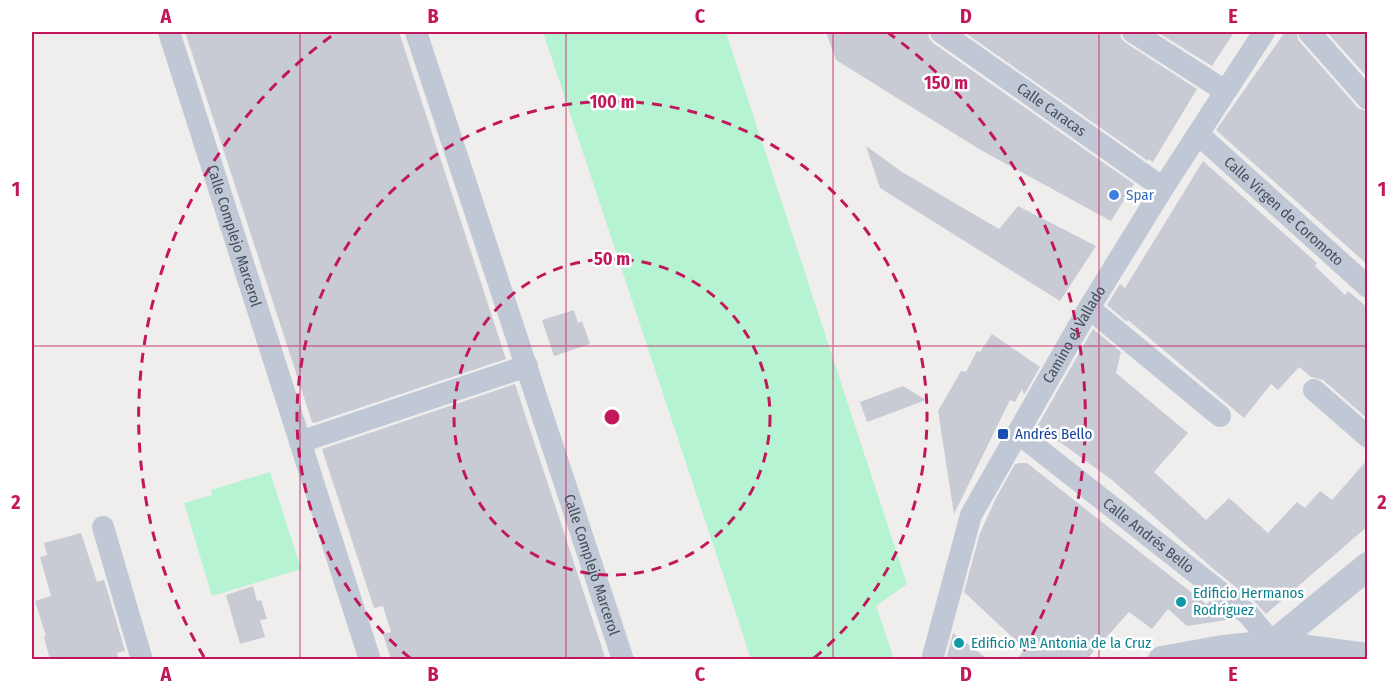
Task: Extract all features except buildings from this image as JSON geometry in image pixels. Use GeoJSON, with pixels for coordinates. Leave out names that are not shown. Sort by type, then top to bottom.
{"type":"FeatureCollection","features":[{"type":"Feature","properties":{"kind":"street","name":"Calle Complejo Marcerol"},"geometry":{"type":"LineString","coordinates":[[169,32],[370,660]]}},
{"type":"Feature","properties":{"kind":"street","name":"Calle Complejo Marcerol"},"geometry":{"type":"LineString","coordinates":[[416,32],[623,660]]}},
{"type":"Feature","properties":{"kind":"street","name":"Calle Caracas"},"geometry":{"type":"LineString","coordinates":[[942,32],[1163,188]]}},
{"type":"Feature","properties":{"kind":"street"},"geometry":{"type":"LineString","coordinates":[[1133,32],[1225,91]]}},
{"type":"Feature","properties":{"kind":"street","name":"Camino el Vallado"},"geometry":{"type":"LineString","coordinates":[[932,660],[971,515],[1089,308],[1264,32]]}},
{"type":"Feature","properties":{"kind":"street"},"geometry":{"type":"LineString","coordinates":[[1309,32],[1368,99]]}},
{"type":"Feature","properties":{"kind":"street","name":"Calle Virgen de Coromoto"},"geometry":{"type":"LineString","coordinates":[[1199,135],[1368,287]]}},
{"type":"Feature","properties":{"kind":"street"},"geometry":{"type":"LineString","coordinates":[[1089,308],[1220,416]]}},
{"type":"Feature","properties":{"kind":"street"},"geometry":{"type":"LineString","coordinates":[[300,442],[527,366]]}},
{"type":"Feature","properties":{"kind":"street"},"geometry":{"type":"LineString","coordinates":[[1314,390],[1368,437]]}},
{"type":"Feature","properties":{"kind":"street","name":"Calle Andrés Bello"},"geometry":{"type":"LineString","coordinates":[[1018,433],[1248,614],[1273,644]]}},
{"type":"Feature","properties":{"kind":"street"},"geometry":{"type":"LineString","coordinates":[[103,527],[142,660]]}},
{"type":"Feature","properties":{"kind":"street"},"geometry":{"type":"LineString","coordinates":[[1273,644],[1368,566]]}},
{"type":"Feature","properties":{"kind":"street"},"geometry":{"type":"LineString","coordinates":[[1172,659],[1223,649],[1273,644],[1368,657]]}},
{"type":"Feature","properties":{"kind":"green space"},"geometry":{"type":"Polygon","coordinates":[[[543,32],[726,32],[907,584],[876,606],[894,659],[751,659],[543,32]]]}},
{"type":"Feature","properties":{"kind":"green space"},"geometry":{"type":"Polygon","coordinates":[[[270,472],[301,569],[212,596],[184,503],[212,495],[211,490],[270,472]]]}},
{"type":"Feature","properties":{"kind":"place","name":"Spar"},"geometry":{"type":"Point","coordinates":[1114,195]}},
{"type":"Feature","properties":{"kind":"place","name":"Andrés Bello"},"geometry":{"type":"Point","coordinates":[1003,434]}},
{"type":"Feature","properties":{"kind":"place","name":"Edificio Hermanos Rodríguez"},"geometry":{"type":"Point","coordinates":[1181,602]}},
{"type":"Feature","properties":{"kind":"place","name":"Edificio Mª Antonia de la Cruz"},"geometry":{"type":"Point","coordinates":[959,643]}}]}
